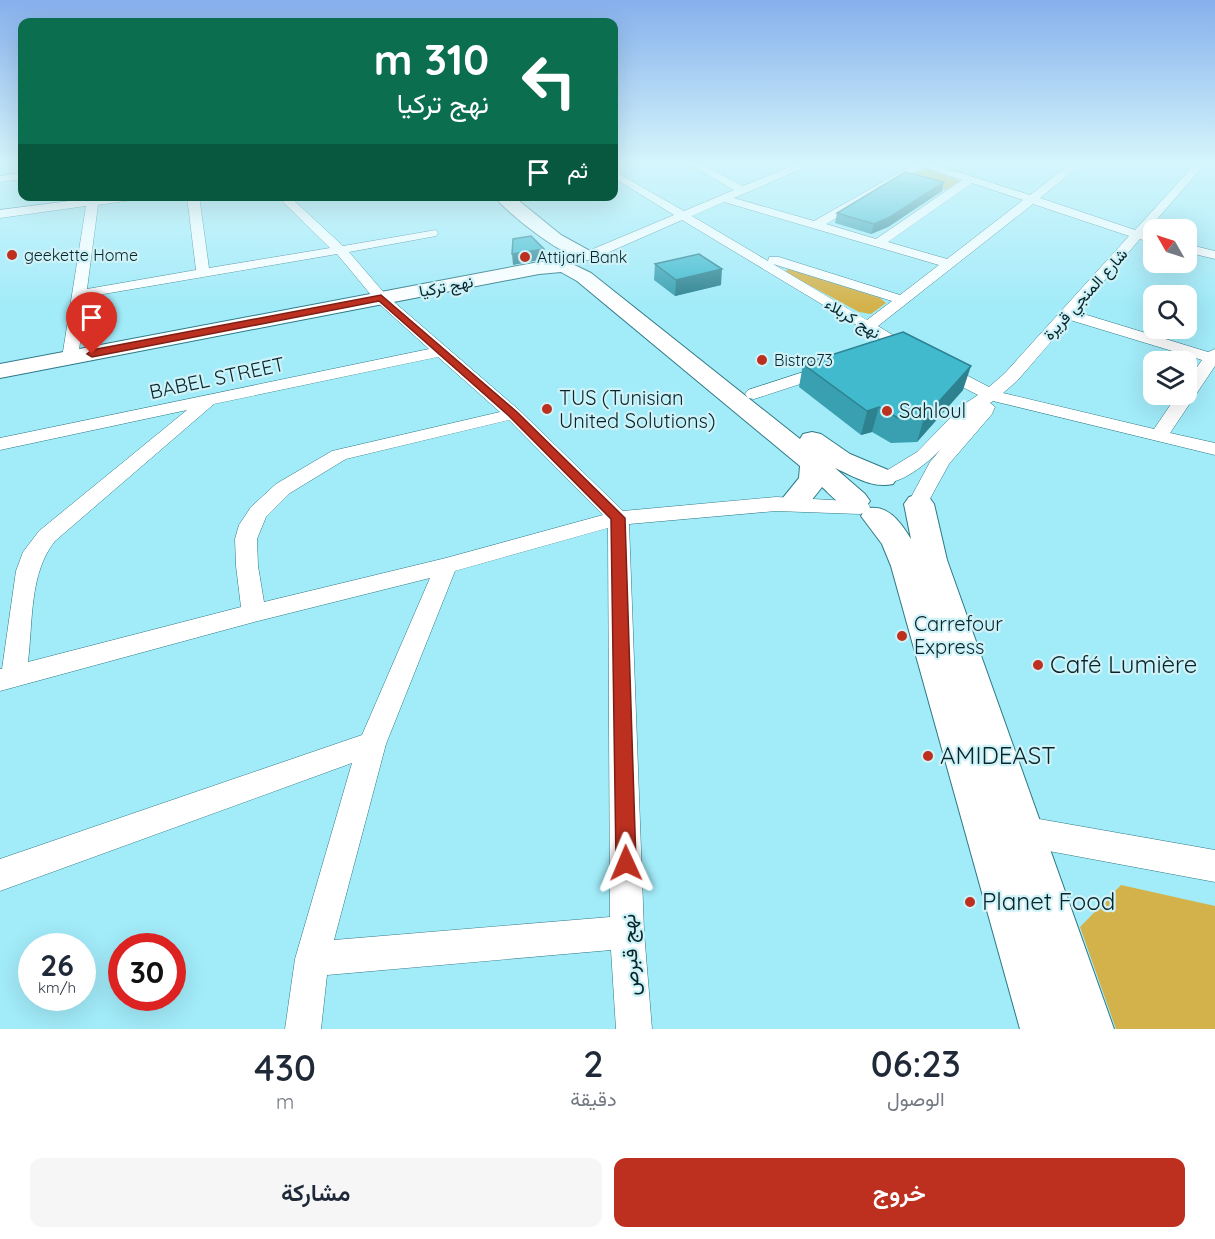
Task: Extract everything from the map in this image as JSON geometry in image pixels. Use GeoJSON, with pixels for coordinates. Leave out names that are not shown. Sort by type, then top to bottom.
{"type":"FeatureCollection","features":[{"type":"Feature","properties":{"kind":"main road"},"geometry":{"type":"LineString","coordinates":[[506,211],[568,262],[754,394],[831,454],[866,493],[896,540],[908,567],[1046,1029]]}},
{"type":"Feature","properties":{"kind":"main road"},"geometry":{"type":"LineString","coordinates":[[521,211],[555,239],[568,262],[584,277],[814,464],[905,517],[912,514],[919,503]]}},
{"type":"Feature","properties":{"kind":"main road","name":"نهج تركيا"},"geometry":{"type":"LineString","coordinates":[[0,371],[568,262]]}},
{"type":"Feature","properties":{"kind":"main road"},"geometry":{"type":"LineString","coordinates":[[787,501],[813,480],[814,464]]}},
{"type":"Feature","properties":{"kind":"main road"},"geometry":{"type":"LineString","coordinates":[[866,493],[912,490],[919,503],[931,560],[1088,1029]]}},
{"type":"Feature","properties":{"kind":"street"},"geometry":{"type":"LineString","coordinates":[[0,214],[25,211]]}},
{"type":"Feature","properties":{"kind":"street"},"geometry":{"type":"LineString","coordinates":[[70,358],[81,294],[91,211]]}},
{"type":"Feature","properties":{"kind":"street"},"geometry":{"type":"LineString","coordinates":[[195,211],[203,272]]}},
{"type":"Feature","properties":{"kind":"street"},"geometry":{"type":"LineString","coordinates":[[298,211],[341,251],[381,298],[513,414],[618,518]]}},
{"type":"Feature","properties":{"kind":"street","name":"نهج كربلاء"},"geometry":{"type":"LineString","coordinates":[[675,211],[745,251],[898,346],[990,395],[1215,449]]}},
{"type":"Feature","properties":{"kind":"street"},"geometry":{"type":"LineString","coordinates":[[568,262],[691,211]]}},
{"type":"Feature","properties":{"kind":"street"},"geometry":{"type":"LineString","coordinates":[[767,211],[949,264]]}},
{"type":"Feature","properties":{"kind":"street"},"geometry":{"type":"LineString","coordinates":[[816,225],[840,211]]}},
{"type":"Feature","properties":{"kind":"street"},"geometry":{"type":"LineString","coordinates":[[878,243],[925,211]]}},
{"type":"Feature","properties":{"kind":"street"},"geometry":{"type":"LineString","coordinates":[[868,327],[1016,211]]}},
{"type":"Feature","properties":{"kind":"street"},"geometry":{"type":"LineString","coordinates":[[1062,211],[1143,238]]}},
{"type":"Feature","properties":{"kind":"street","name":"شارع المنجي قريرة"},"geometry":{"type":"LineString","coordinates":[[866,493],[924,456],[969,409],[1011,377],[1158,211]]}},
{"type":"Feature","properties":{"kind":"street"},"geometry":{"type":"LineString","coordinates":[[81,294],[341,251],[432,233]]}},
{"type":"Feature","properties":{"kind":"street"},"geometry":{"type":"LineString","coordinates":[[745,251],[903,300]]}},
{"type":"Feature","properties":{"kind":"street"},"geometry":{"type":"LineString","coordinates":[[1197,251],[1215,255]]}},
{"type":"Feature","properties":{"kind":"street"},"geometry":{"type":"LineString","coordinates":[[1067,314],[1214,357],[1158,436]]}},
{"type":"Feature","properties":{"kind":"street"},"geometry":{"type":"LineString","coordinates":[[876,353],[898,346]]}},
{"type":"Feature","properties":{"kind":"street","name":"BABEL STREET"},"geometry":{"type":"LineString","coordinates":[[0,444],[442,351]]}},
{"type":"Feature","properties":{"kind":"street"},"geometry":{"type":"LineString","coordinates":[[754,394],[843,364]]}},
{"type":"Feature","properties":{"kind":"street","name":"شارع المنجي قريرة"},"geometry":{"type":"LineString","coordinates":[[919,503],[940,462],[983,414],[990,395]]}},
{"type":"Feature","properties":{"kind":"street"},"geometry":{"type":"LineString","coordinates":[[208,402],[47,536],[34,552],[27,571],[7,678],[254,613],[446,566],[618,518],[866,493]]}},
{"type":"Feature","properties":{"kind":"street"},"geometry":{"type":"LineString","coordinates":[[254,613],[246,540],[249,527],[260,510],[293,480],[312,467],[339,455],[513,414]]}},
{"type":"Feature","properties":{"kind":"street","name":"نهج قبرص"},"geometry":{"type":"LineString","coordinates":[[618,518],[627,932],[634,1029]]}},
{"type":"Feature","properties":{"kind":"street"},"geometry":{"type":"LineString","coordinates":[[303,1029],[312,958],[372,744],[446,566]]}},
{"type":"Feature","properties":{"kind":"street"},"geometry":{"type":"LineString","coordinates":[[0,875],[372,744]]}},
{"type":"Feature","properties":{"kind":"street"},"geometry":{"type":"LineString","coordinates":[[1022,831],[1215,866]]}},
{"type":"Feature","properties":{"kind":"street"},"geometry":{"type":"LineString","coordinates":[[312,958],[627,932]]}},
{"type":"Feature","properties":{"kind":"shaded area"},"geometry":{"type":"Polygon","coordinates":[[[788,269],[880,298],[886,303],[871,314],[859,312],[785,272],[788,269]]]}},
{"type":"Feature","properties":{"kind":"shaded area"},"geometry":{"type":"Polygon","coordinates":[[[1121,885],[1215,906],[1215,1029],[1116,1029],[1080,927],[1121,885]]]}},
{"type":"Feature","properties":{"kind":"building"},"geometry":{"type":"Polygon","coordinates":[[[840,211],[899,211],[874,224],[837,213],[840,211]]]}},
{"type":"Feature","properties":{"kind":"building"},"geometry":{"type":"Polygon","coordinates":[[[531,236],[544,249],[512,254],[513,239],[531,236]]]}},
{"type":"Feature","properties":{"kind":"building"},"geometry":{"type":"Polygon","coordinates":[[[699,254],[722,269],[676,280],[655,264],[699,254]]]}},
{"type":"Feature","properties":{"kind":"building"},"geometry":{"type":"Polygon","coordinates":[[[903,332],[971,366],[924,418],[898,418],[879,407],[867,411],[803,364],[903,332]]]}},
{"type":"Feature","properties":{"kind":"place","name":"geekette Home"},"geometry":{"type":"Point","coordinates":[12,255]}},
{"type":"Feature","properties":{"kind":"place","name":"Attijari Bank"},"geometry":{"type":"Point","coordinates":[525,257]}},
{"type":"Feature","properties":{"kind":"place","name":"Bistro73"},"geometry":{"type":"Point","coordinates":[762,360]}},
{"type":"Feature","properties":{"kind":"place","name":"TUS (Tunisian United Solutions)"},"geometry":{"type":"Point","coordinates":[547,409]}},
{"type":"Feature","properties":{"kind":"place","name":"Sahloul"},"geometry":{"type":"Point","coordinates":[887,411]}},
{"type":"Feature","properties":{"kind":"place","name":"Carrefour Express"},"geometry":{"type":"Point","coordinates":[902,636]}},
{"type":"Feature","properties":{"kind":"place","name":"Café Lumière"},"geometry":{"type":"Point","coordinates":[1038,665]}},
{"type":"Feature","properties":{"kind":"place","name":"AMIDEAST"},"geometry":{"type":"Point","coordinates":[928,756]}},
{"type":"Feature","properties":{"kind":"place","name":"Planet Food"},"geometry":{"type":"Point","coordinates":[970,902]}},
{"type":"Feature","properties":{"kind":"route"},"geometry":{"type":"LineString","coordinates":[[92,354],[381,298],[513,414],[618,518],[626,863]]}}]}
